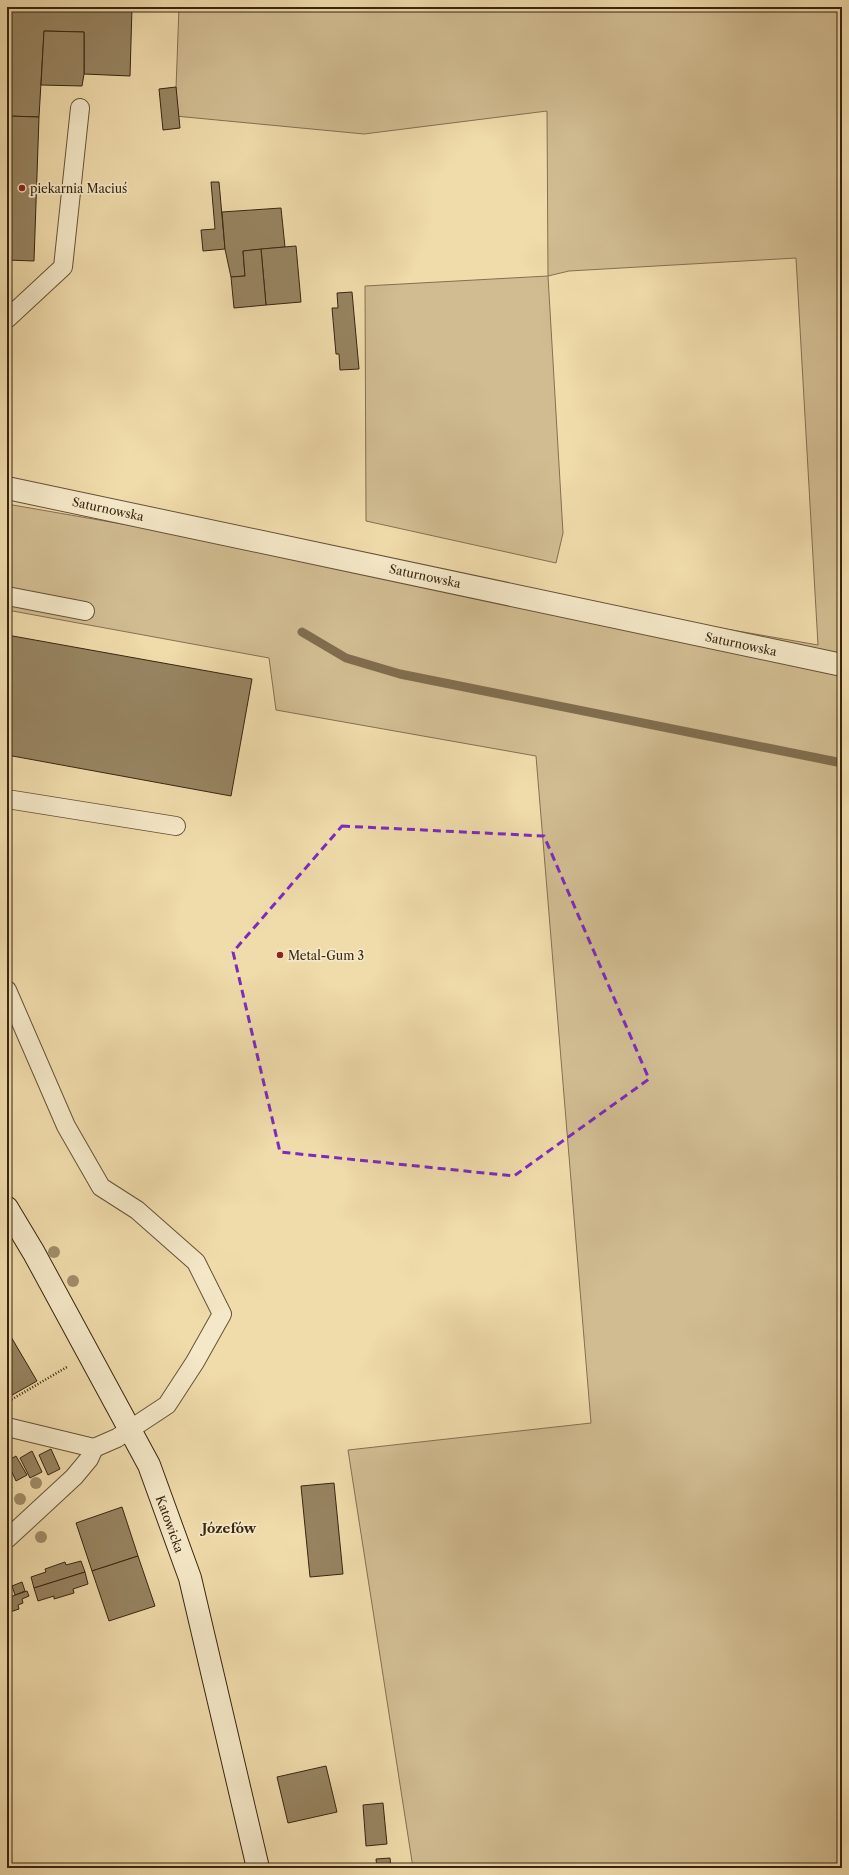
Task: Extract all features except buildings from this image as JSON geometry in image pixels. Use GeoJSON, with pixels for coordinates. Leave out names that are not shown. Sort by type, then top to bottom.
{"type":"FeatureCollection","features":[{"type":"Feature","properties":{"kind":"street","name":"Saturnowska"},"geometry":{"type":"LineString","coordinates":[[7,488],[842,665]]}},
{"type":"Feature","properties":{"kind":"street","name":"Katowicka"},"geometry":{"type":"LineString","coordinates":[[7,1208],[34,1253],[149,1465],[190,1578],[258,1868]]}},
{"type":"Feature","properties":{"kind":"lane"},"geometry":{"type":"LineString","coordinates":[[7,319],[63,267],[80,108]]}},
{"type":"Feature","properties":{"kind":"lane"},"geometry":{"type":"LineString","coordinates":[[7,596],[85,611]]}},
{"type":"Feature","properties":{"kind":"lane"},"geometry":{"type":"LineString","coordinates":[[7,799],[176,826]]}},
{"type":"Feature","properties":{"kind":"lane"},"geometry":{"type":"LineString","coordinates":[[7,990],[66,1126],[101,1186],[137,1210],[196,1262],[222,1314],[195,1362],[167,1405],[130,1430],[94,1448],[89,1459],[74,1477],[7,1539]]}},
{"type":"Feature","properties":{"kind":"lane"},"geometry":{"type":"LineString","coordinates":[[7,1427],[94,1448]]}},
{"type":"Feature","properties":{"kind":"path"},"geometry":{"type":"LineString","coordinates":[[7,1402],[69,1366]]}},
{"type":"Feature","properties":{"kind":"highlighted area"},"geometry":{"type":"Polygon","coordinates":[[[342,826],[544,836],[649,1079],[514,1176],[280,1152],[233,952],[342,826]]]}},
{"type":"Feature","properties":{"kind":"shaded area"},"geometry":{"type":"Polygon","coordinates":[[[179,7],[842,7],[842,1868],[413,1868],[348,1450],[591,1423],[536,756],[276,710],[269,658],[7,610],[7,504],[818,645],[796,258],[569,271],[548,276],[547,111],[364,134],[175,116],[179,7]]]}},
{"type":"Feature","properties":{"kind":"shaded area"},"geometry":{"type":"Polygon","coordinates":[[[548,276],[563,533],[556,563],[366,521],[365,286],[548,276]]]}},
{"type":"Feature","properties":{"kind":"waterway"},"geometry":{"type":"LineString","coordinates":[[302,632],[346,658],[400,674],[842,763]]}},
{"type":"Feature","properties":{"kind":"place","name":"piekarnia Maciuś"},"geometry":{"type":"Point","coordinates":[22,188]}},
{"type":"Feature","properties":{"kind":"place","name":"Metal-Gum 3"},"geometry":{"type":"Point","coordinates":[280,955]}},
{"type":"Feature","properties":{"kind":"district","name":"Józefów"},"geometry":{"type":"Point","coordinates":[229,1528]}}]}
